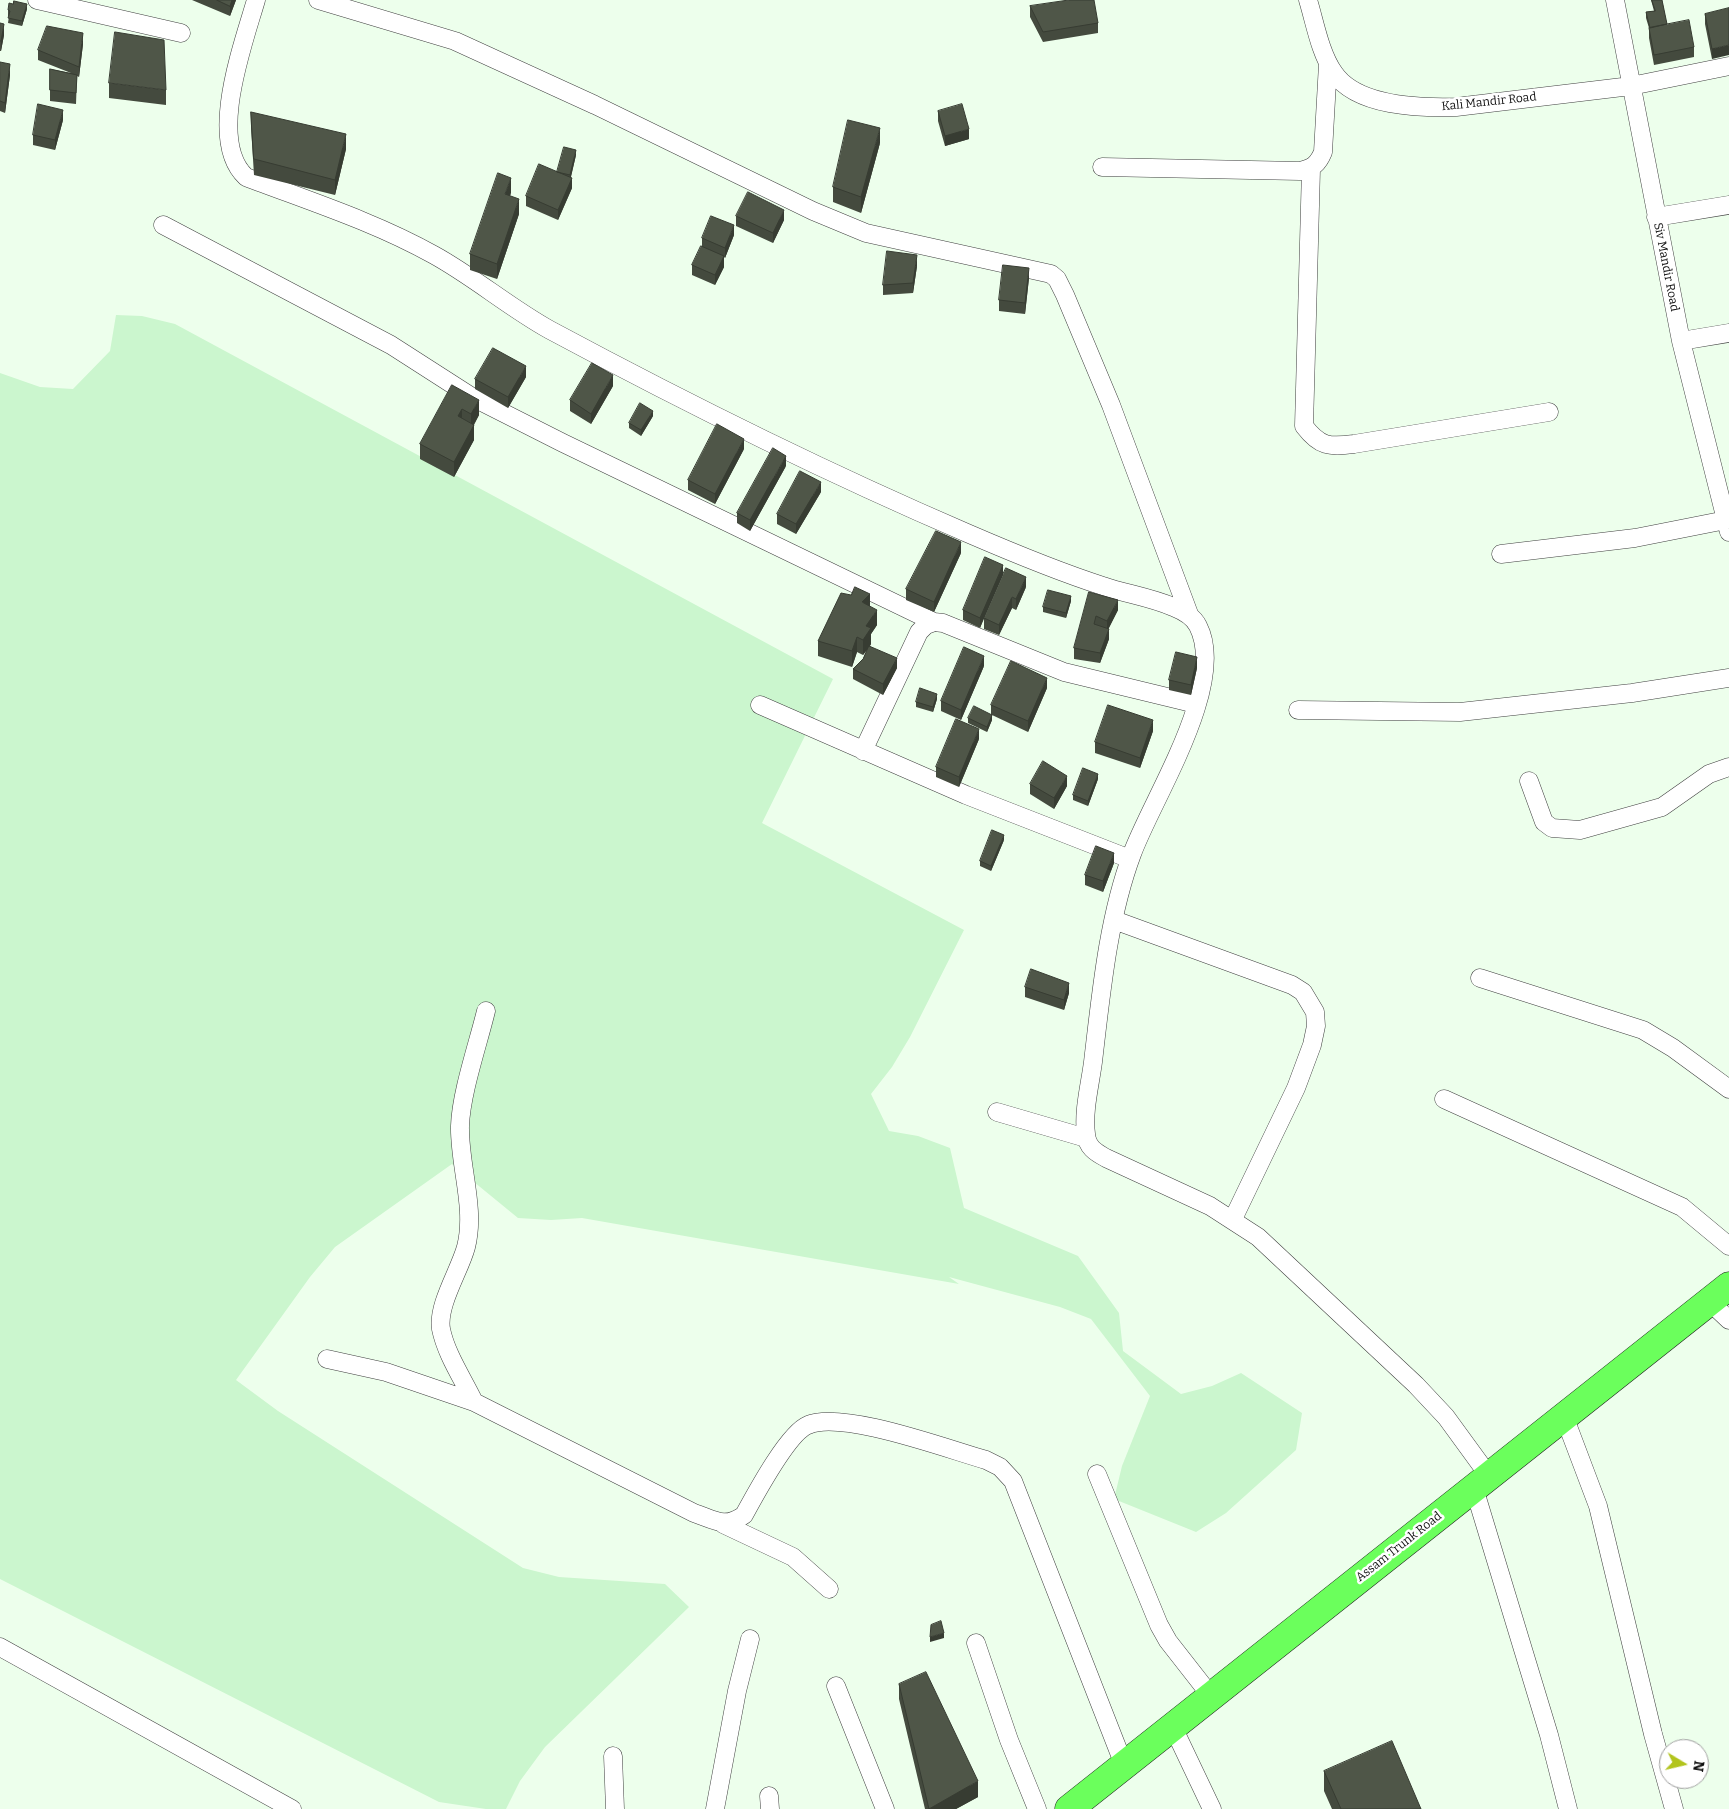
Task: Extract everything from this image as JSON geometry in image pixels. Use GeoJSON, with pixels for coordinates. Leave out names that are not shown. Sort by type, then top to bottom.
{"type":"FeatureCollection","features":[{"type":"Feature","properties":{"kind":"main road","name":"Assam Trunk Road"},"geometry":{"type":"LineString","coordinates":[[1069,1809],[1564,1416],[1723,1303]]}},
{"type":"Feature","properties":{"kind":"street"},"geometry":{"type":"LineString","coordinates":[[37,0],[181,33]]}},
{"type":"Feature","properties":{"kind":"street"},"geometry":{"type":"LineString","coordinates":[[256,0],[228,102],[232,160],[246,177],[355,218],[431,253],[546,327],[848,480],[1054,569],[1105,587],[1170,605],[1189,614]]}},
{"type":"Feature","properties":{"kind":"street"},"geometry":{"type":"LineString","coordinates":[[318,0],[455,41],[595,105],[813,211],[866,233],[908,244],[1039,270],[1057,279],[1111,405],[1189,614],[1199,626],[1204,647],[1205,671],[1185,738],[1130,859],[1114,920],[1098,1016],[1086,1114],[1086,1138],[1092,1149],[1106,1158],[1210,1206],[1233,1219],[1258,1237],[1416,1385],[1446,1418],[1492,1475],[1549,1735],[1568,1809]]}},
{"type":"Feature","properties":{"kind":"street","name":"Kali Mandir Road"},"geometry":{"type":"LineString","coordinates":[[1308,0],[1328,64],[1335,75],[1358,92],[1373,98],[1415,107],[1456,107],[1631,86],[1729,66]]}},
{"type":"Feature","properties":{"kind":"street","name":"Siv Mandir Road"},"geometry":{"type":"LineString","coordinates":[[1615,0],[1681,340],[1727,526]]}},
{"type":"Feature","properties":{"kind":"street"},"geometry":{"type":"LineString","coordinates":[[1102,167],[1300,171],[1311,169],[1318,163],[1323,152],[1328,64]]}},
{"type":"Feature","properties":{"kind":"street"},"geometry":{"type":"LineString","coordinates":[[1311,169],[1304,426],[1314,439],[1324,444],[1354,444],[1549,412]]}},
{"type":"Feature","properties":{"kind":"street"},"geometry":{"type":"LineString","coordinates":[[1656,217],[1729,204]]}},
{"type":"Feature","properties":{"kind":"street"},"geometry":{"type":"LineString","coordinates":[[163,225],[390,346],[481,401],[934,622],[954,627],[1064,672],[1196,704]]}},
{"type":"Feature","properties":{"kind":"street"},"geometry":{"type":"LineString","coordinates":[[1681,340],[1729,333]]}},
{"type":"Feature","properties":{"kind":"street"},"geometry":{"type":"LineString","coordinates":[[1501,554],[1727,526]]}},
{"type":"Feature","properties":{"kind":"street"},"geometry":{"type":"LineString","coordinates":[[864,752],[919,632],[926,625],[934,622]]}},
{"type":"Feature","properties":{"kind":"street"},"geometry":{"type":"LineString","coordinates":[[1298,710],[1460,712],[1632,693],[1729,678]]}},
{"type":"Feature","properties":{"kind":"street"},"geometry":{"type":"LineString","coordinates":[[760,705],[966,795],[1130,859]]}},
{"type":"Feature","properties":{"kind":"street"},"geometry":{"type":"LineString","coordinates":[[1529,781],[1544,822],[1552,828],[1580,830],[1662,807],[1709,774],[1729,767]]}},
{"type":"Feature","properties":{"kind":"street"},"geometry":{"type":"LineString","coordinates":[[1114,920],[1292,985],[1303,992],[1315,1012],[1316,1026],[1305,1065],[1233,1219]]}},
{"type":"Feature","properties":{"kind":"street"},"geometry":{"type":"LineString","coordinates":[[1480,978],[1642,1030],[1662,1040],[1729,1089]]}},
{"type":"Feature","properties":{"kind":"street"},"geometry":{"type":"LineString","coordinates":[[474,1402],[444,1341],[441,1328],[445,1304],[466,1247],[468,1214],[460,1144],[460,1124],[486,1011]]}},
{"type":"Feature","properties":{"kind":"street"},"geometry":{"type":"LineString","coordinates":[[1444,1099],[1682,1207],[1729,1246]]}},
{"type":"Feature","properties":{"kind":"street"},"geometry":{"type":"LineString","coordinates":[[997,1112],[1086,1138]]}},
{"type":"Feature","properties":{"kind":"street"},"geometry":{"type":"LineString","coordinates":[[327,1359],[386,1372],[474,1402],[694,1513],[723,1524],[793,1557],[829,1589]]}},
{"type":"Feature","properties":{"kind":"street"},"geometry":{"type":"LineString","coordinates":[[1564,1416],[1598,1506],[1653,1734],[1674,1809]]}},
{"type":"Feature","properties":{"kind":"street"},"geometry":{"type":"LineString","coordinates":[[723,1524],[734,1521],[744,1515],[792,1438],[807,1425],[828,1421],[852,1422],[986,1460],[1000,1467],[1013,1481],[1019,1495],[1124,1766]]}},
{"type":"Feature","properties":{"kind":"street"},"geometry":{"type":"LineString","coordinates":[[1097,1474],[1159,1625],[1168,1641],[1211,1696]]}},
{"type":"Feature","properties":{"kind":"street"},"geometry":{"type":"LineString","coordinates":[[715,1809],[737,1691],[750,1639]]}},
{"type":"Feature","properties":{"kind":"street"},"geometry":{"type":"LineString","coordinates":[[976,1643],[1009,1740],[1036,1809]]}},
{"type":"Feature","properties":{"kind":"street"},"geometry":{"type":"LineString","coordinates":[[0,1648],[287,1807]]}},
{"type":"Feature","properties":{"kind":"street"},"geometry":{"type":"LineString","coordinates":[[836,1686],[885,1809]]}},
{"type":"Feature","properties":{"kind":"street"},"geometry":{"type":"LineString","coordinates":[[1172,1727],[1212,1809]]}},
{"type":"Feature","properties":{"kind":"street"},"geometry":{"type":"LineString","coordinates":[[613,1756],[615,1809]]}},
{"type":"Feature","properties":{"kind":"green space"},"geometry":{"type":"Polygon","coordinates":[[[116,315],[142,316],[175,324],[833,679],[762,823],[964,930],[910,1037],[892,1067],[871,1094],[889,1131],[918,1136],[950,1148],[964,1208],[1078,1256],[1119,1313],[1123,1351],[1181,1394],[1212,1386],[1241,1373],[1302,1413],[1296,1450],[1226,1513],[1196,1532],[1114,1499],[1122,1466],[1150,1396],[1091,1319],[1060,1307],[949,1277],[959,1284],[582,1218],[551,1220],[518,1218],[452,1164],[335,1247],[310,1277],[236,1380],[278,1411],[523,1568],[559,1577],[665,1584],[689,1607],[545,1747],[520,1781],[506,1809],[486,1809],[439,1802],[0,1579],[0,373],[40,387],[73,389],[110,351],[116,315]]]}},
{"type":"Feature","properties":{"kind":"building"},"geometry":{"type":"Polygon","coordinates":[[[217,0],[232,0],[230,6],[217,0]]]}},
{"type":"Feature","properties":{"kind":"building"},"geometry":{"type":"Polygon","coordinates":[[[1069,0],[1094,0],[1098,23],[1043,32],[1030,6],[1069,0]]]}},
{"type":"Feature","properties":{"kind":"building"},"geometry":{"type":"Polygon","coordinates":[[[1652,0],[1662,0],[1667,24],[1650,28],[1646,12],[1655,11],[1652,0]]]}},
{"type":"Feature","properties":{"kind":"building"},"geometry":{"type":"Polygon","coordinates":[[[14,1],[27,4],[22,21],[8,18],[10,11],[8,10],[9,3],[13,4],[14,1]]]}},
{"type":"Feature","properties":{"kind":"building"},"geometry":{"type":"Polygon","coordinates":[[[1729,8],[1729,45],[1712,49],[1705,14],[1729,8]]]}},
{"type":"Feature","properties":{"kind":"building"},"geometry":{"type":"Polygon","coordinates":[[[1689,20],[1694,47],[1654,55],[1649,28],[1689,20]]]}},
{"type":"Feature","properties":{"kind":"building"},"geometry":{"type":"Polygon","coordinates":[[[0,23],[4,24],[1,41],[0,41],[0,23]]]}},
{"type":"Feature","properties":{"kind":"building"},"geometry":{"type":"Polygon","coordinates":[[[47,26],[83,33],[79,67],[38,50],[47,26]]]}},
{"type":"Feature","properties":{"kind":"building"},"geometry":{"type":"Polygon","coordinates":[[[115,32],[164,40],[166,90],[109,83],[115,32]]]}},
{"type":"Feature","properties":{"kind":"building"},"geometry":{"type":"Polygon","coordinates":[[[0,62],[10,64],[5,103],[0,101],[0,62]]]}},
{"type":"Feature","properties":{"kind":"building"},"geometry":{"type":"Polygon","coordinates":[[[50,69],[77,75],[76,93],[50,90],[50,69]]]}},
{"type":"Feature","properties":{"kind":"building"},"geometry":{"type":"Polygon","coordinates":[[[38,104],[63,110],[55,140],[33,135],[38,104]]]}},
{"type":"Feature","properties":{"kind":"building"},"geometry":{"type":"Polygon","coordinates":[[[962,104],[969,129],[945,136],[938,111],[962,104]]]}},
{"type":"Feature","properties":{"kind":"building"},"geometry":{"type":"Polygon","coordinates":[[[251,112],[346,134],[335,180],[254,159],[251,112]]]}},
{"type":"Feature","properties":{"kind":"building"},"geometry":{"type":"Polygon","coordinates":[[[848,120],[880,128],[861,197],[833,187],[848,120]]]}},
{"type":"Feature","properties":{"kind":"building"},"geometry":{"type":"Polygon","coordinates":[[[564,147],[576,150],[570,175],[557,172],[564,147]]]}},
{"type":"Feature","properties":{"kind":"building"},"geometry":{"type":"Polygon","coordinates":[[[539,164],[572,178],[558,210],[526,196],[539,164]]]}},
{"type":"Feature","properties":{"kind":"building"},"geometry":{"type":"Polygon","coordinates":[[[498,173],[511,178],[505,194],[519,199],[497,264],[470,254],[498,173]]]}},
{"type":"Feature","properties":{"kind":"building"},"geometry":{"type":"Polygon","coordinates":[[[748,192],[784,210],[773,233],[736,216],[748,192]]]}},
{"type":"Feature","properties":{"kind":"building"},"geometry":{"type":"Polygon","coordinates":[[[711,216],[734,225],[725,248],[702,238],[711,216]]]}},
{"type":"Feature","properties":{"kind":"building"},"geometry":{"type":"Polygon","coordinates":[[[701,246],[724,256],[715,275],[692,265],[701,246]]]}},
{"type":"Feature","properties":{"kind":"building"},"geometry":{"type":"Polygon","coordinates":[[[887,251],[917,255],[913,283],[883,285],[887,251]]]}},
{"type":"Feature","properties":{"kind":"building"},"geometry":{"type":"Polygon","coordinates":[[[1003,265],[1029,268],[1025,303],[999,300],[1003,265]]]}},
{"type":"Feature","properties":{"kind":"building"},"geometry":{"type":"Polygon","coordinates":[[[493,348],[526,366],[508,397],[475,379],[493,348]]]}},
{"type":"Feature","properties":{"kind":"building"},"geometry":{"type":"Polygon","coordinates":[[[592,363],[613,375],[591,414],[570,400],[592,363]]]}},
{"type":"Feature","properties":{"kind":"building"},"geometry":{"type":"Polygon","coordinates":[[[452,385],[479,400],[471,414],[462,409],[458,416],[474,425],[454,462],[420,444],[452,385]]]}},
{"type":"Feature","properties":{"kind":"building"},"geometry":{"type":"Polygon","coordinates":[[[640,403],[653,411],[641,430],[629,423],[640,403]]]}},
{"type":"Feature","properties":{"kind":"building"},"geometry":{"type":"Polygon","coordinates":[[[717,424],[744,439],[715,494],[688,480],[717,424]]]}},
{"type":"Feature","properties":{"kind":"building"},"geometry":{"type":"Polygon","coordinates":[[[773,448],[786,456],[750,520],[737,513],[773,448]]]}},
{"type":"Feature","properties":{"kind":"building"},"geometry":{"type":"Polygon","coordinates":[[[800,471],[821,482],[796,524],[777,514],[800,471]]]}},
{"type":"Feature","properties":{"kind":"building"},"geometry":{"type":"Polygon","coordinates":[[[936,531],[961,542],[934,602],[906,589],[936,531]]]}},
{"type":"Feature","properties":{"kind":"building"},"geometry":{"type":"Polygon","coordinates":[[[985,557],[1003,565],[980,618],[963,610],[985,557]]]}},
{"type":"Feature","properties":{"kind":"building"},"geometry":{"type":"Polygon","coordinates":[[[1006,568],[1026,577],[1016,599],[1012,597],[999,625],[984,618],[1006,568]]]}},
{"type":"Feature","properties":{"kind":"building"},"geometry":{"type":"Polygon","coordinates":[[[855,587],[870,594],[862,602],[877,610],[866,626],[871,628],[863,640],[857,637],[852,651],[818,641],[841,593],[851,595],[855,587]]]}},
{"type":"Feature","properties":{"kind":"building"},"geometry":{"type":"Polygon","coordinates":[[[1048,590],[1071,596],[1066,613],[1043,607],[1048,590]]]}},
{"type":"Feature","properties":{"kind":"building"},"geometry":{"type":"Polygon","coordinates":[[[1089,592],[1118,600],[1107,621],[1096,616],[1094,624],[1109,629],[1100,653],[1074,648],[1089,592]]]}},
{"type":"Feature","properties":{"kind":"building"},"geometry":{"type":"Polygon","coordinates":[[[869,646],[897,658],[883,684],[853,669],[863,659],[869,646]]]}},
{"type":"Feature","properties":{"kind":"building"},"geometry":{"type":"Polygon","coordinates":[[[964,647],[984,656],[961,710],[941,701],[964,647]]]}},
{"type":"Feature","properties":{"kind":"building"},"geometry":{"type":"Polygon","coordinates":[[[1176,652],[1197,657],[1191,685],[1169,680],[1176,652]]]}},
{"type":"Feature","properties":{"kind":"building"},"geometry":{"type":"Polygon","coordinates":[[[1011,661],[1047,678],[1028,721],[991,705],[1011,661]]]}},
{"type":"Feature","properties":{"kind":"building"},"geometry":{"type":"Polygon","coordinates":[[[920,688],[937,694],[933,707],[916,702],[920,688]]]}},
{"type":"Feature","properties":{"kind":"building"},"geometry":{"type":"Polygon","coordinates":[[[1108,705],[1153,720],[1140,758],[1095,742],[1108,705]]]}},
{"type":"Feature","properties":{"kind":"building"},"geometry":{"type":"Polygon","coordinates":[[[974,706],[992,715],[987,727],[968,718],[974,706]]]}},
{"type":"Feature","properties":{"kind":"building"},"geometry":{"type":"Polygon","coordinates":[[[956,719],[979,729],[959,777],[936,767],[956,719]]]}},
{"type":"Feature","properties":{"kind":"building"},"geometry":{"type":"Polygon","coordinates":[[[1043,761],[1067,776],[1054,798],[1030,784],[1043,761]]]}},
{"type":"Feature","properties":{"kind":"building"},"geometry":{"type":"Polygon","coordinates":[[[1083,768],[1098,774],[1088,801],[1073,795],[1083,768]]]}},
{"type":"Feature","properties":{"kind":"building"},"geometry":{"type":"Polygon","coordinates":[[[992,830],[1004,835],[991,866],[980,861],[992,830]]]}},
{"type":"Feature","properties":{"kind":"building"},"geometry":{"type":"Polygon","coordinates":[[[1096,846],[1114,853],[1103,881],[1085,875],[1096,846]]]}},
{"type":"Feature","properties":{"kind":"building"},"geometry":{"type":"Polygon","coordinates":[[[1031,969],[1069,983],[1064,1000],[1025,987],[1031,969]]]}},
{"type":"Feature","properties":{"kind":"building"},"geometry":{"type":"Polygon","coordinates":[[[941,1621],[944,1633],[930,1637],[931,1625],[941,1621]]]}},
{"type":"Feature","properties":{"kind":"building"},"geometry":{"type":"Polygon","coordinates":[[[926,1672],[978,1781],[929,1809],[899,1684],[926,1672]]]}},
{"type":"Feature","properties":{"kind":"building"},"geometry":{"type":"Polygon","coordinates":[[[1392,1741],[1421,1809],[1341,1809],[1324,1771],[1392,1741]]]}}]}
